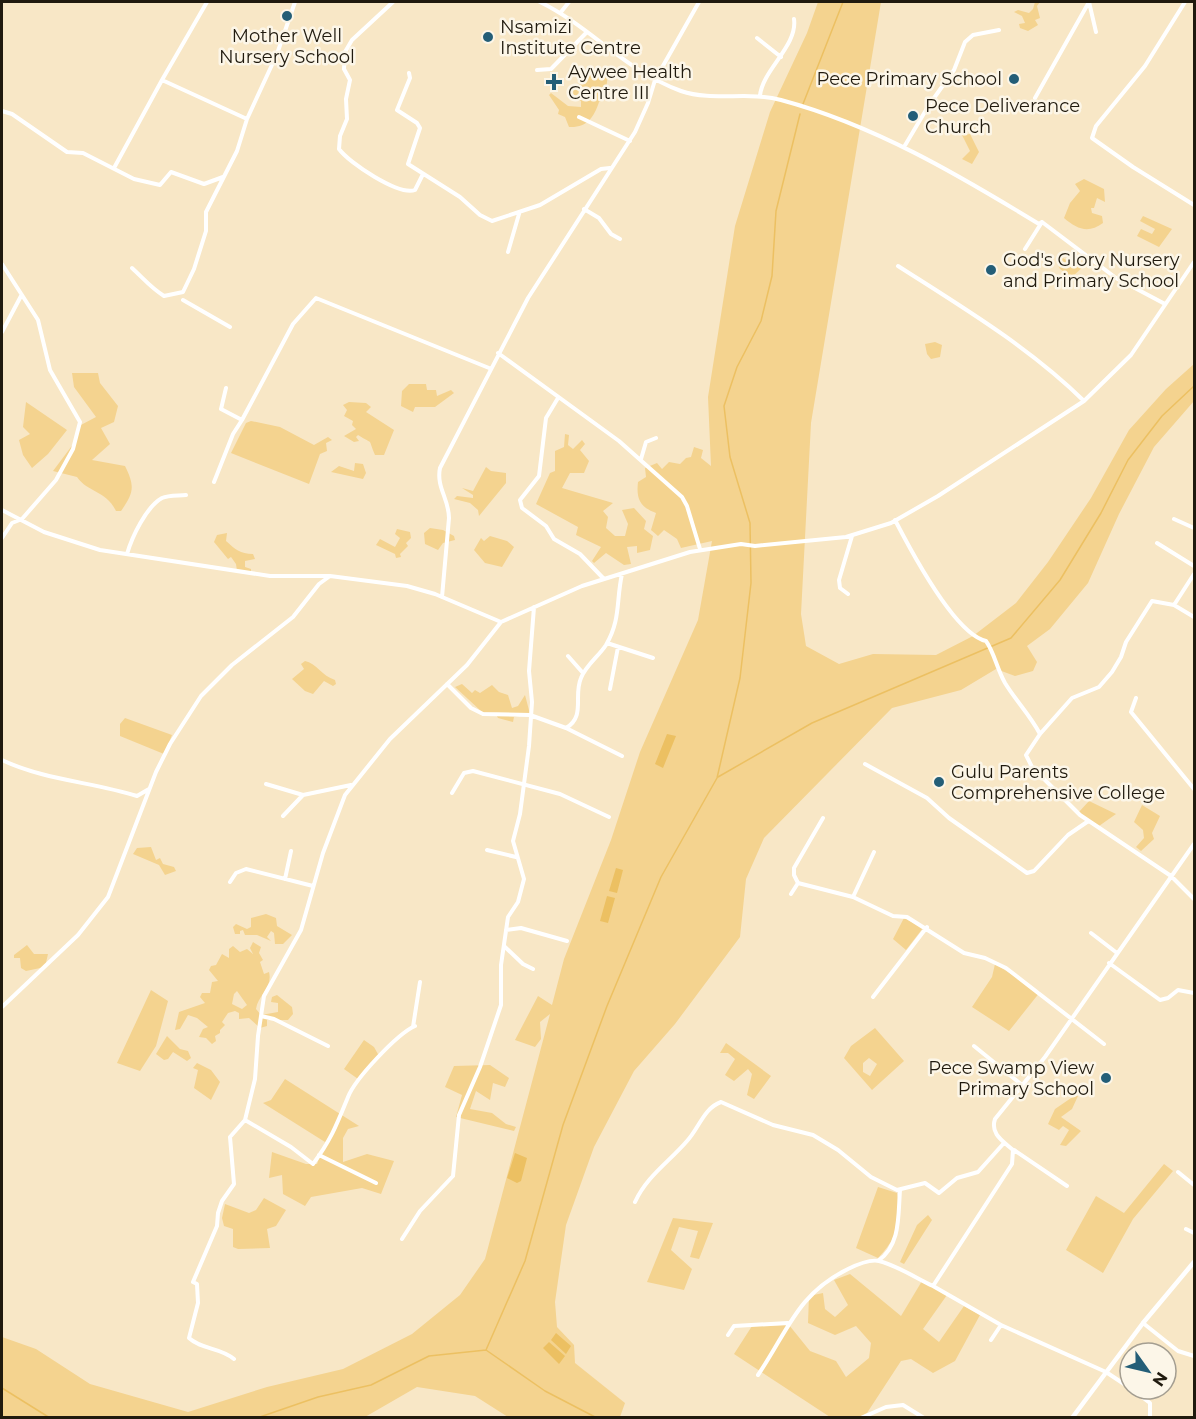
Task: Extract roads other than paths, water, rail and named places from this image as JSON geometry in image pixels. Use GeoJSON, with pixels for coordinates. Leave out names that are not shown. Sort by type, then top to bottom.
{"type":"FeatureCollection","features":[{"type":"Feature","properties":{"kind":"main road"},"geometry":{"type":"LineString","coordinates":[[1072,1418],[1143,1323],[1194,1262]]}},
{"type":"Feature","properties":{"kind":"street"},"geometry":{"type":"LineString","coordinates":[[114,168],[207,2]]}},
{"type":"Feature","properties":{"kind":"street"},"geometry":{"type":"LineString","coordinates":[[132,268],[145,278],[150,287],[164,296],[181,294],[194,269],[206,231],[207,212],[226,175],[247,119],[273,66],[295,2]]}},
{"type":"Feature","properties":{"kind":"street"},"geometry":{"type":"LineString","coordinates":[[393,2],[352,40],[345,52],[344,69],[350,80],[346,99],[347,117],[338,146],[344,156],[358,168],[404,192],[415,190],[423,174]]}},
{"type":"Feature","properties":{"kind":"street"},"geometry":{"type":"LineString","coordinates":[[540,2],[561,12],[586,33],[655,80],[691,94],[760,96],[807,108],[904,147],[953,172],[1039,224],[1042,222],[1116,278],[1165,304]]}},
{"type":"Feature","properties":{"kind":"street"},"geometry":{"type":"LineString","coordinates":[[561,12],[569,2]]}},
{"type":"Feature","properties":{"kind":"street"},"geometry":{"type":"LineString","coordinates":[[442,597],[449,513],[438,476],[498,352],[528,298],[630,141],[648,103],[655,80],[699,2]]}},
{"type":"Feature","properties":{"kind":"street"},"geometry":{"type":"LineString","coordinates":[[1089,2],[1096,32]]}},
{"type":"Feature","properties":{"kind":"street"},"geometry":{"type":"LineString","coordinates":[[1035,98],[1089,2]]}},
{"type":"Feature","properties":{"kind":"street"},"geometry":{"type":"LineString","coordinates":[[1185,2],[1145,66],[1096,126],[1092,138],[1133,167],[1194,204]]}},
{"type":"Feature","properties":{"kind":"street"},"geometry":{"type":"LineString","coordinates":[[760,96],[762,84],[781,57],[794,26],[794,19]]}},
{"type":"Feature","properties":{"kind":"street"},"geometry":{"type":"LineString","coordinates":[[904,147],[929,105],[954,70],[965,42],[973,35],[999,30]]}},
{"type":"Feature","properties":{"kind":"street"},"geometry":{"type":"LineString","coordinates":[[537,70],[551,69],[586,33]]}},
{"type":"Feature","properties":{"kind":"street"},"geometry":{"type":"LineString","coordinates":[[758,38],[781,57]]}},
{"type":"Feature","properties":{"kind":"street"},"geometry":{"type":"LineString","coordinates":[[409,73],[410,78],[397,110],[420,126],[408,164],[460,197],[489,220],[520,213],[543,204],[601,169],[611,168]]}},
{"type":"Feature","properties":{"kind":"street"},"geometry":{"type":"LineString","coordinates":[[162,80],[247,119]]}},
{"type":"Feature","properties":{"kind":"street"},"geometry":{"type":"LineString","coordinates":[[2,111],[12,114],[68,152],[83,153],[134,179],[158,185],[171,172],[204,184],[226,175]]}},
{"type":"Feature","properties":{"kind":"street"},"geometry":{"type":"LineString","coordinates":[[579,117],[630,141]]}},
{"type":"Feature","properties":{"kind":"street"},"geometry":{"type":"LineString","coordinates":[[584,209],[599,218],[611,234],[620,238]]}},
{"type":"Feature","properties":{"kind":"street"},"geometry":{"type":"LineString","coordinates":[[508,252],[520,213]]}},
{"type":"Feature","properties":{"kind":"street"},"geometry":{"type":"LineString","coordinates":[[1025,249],[1042,222]]}},
{"type":"Feature","properties":{"kind":"street"},"geometry":{"type":"LineString","coordinates":[[234,1359],[221,1350],[195,1343],[189,1336],[198,1303],[197,1284],[193,1282],[217,1226],[222,1202],[234,1184],[230,1137],[245,1120],[255,1079],[264,996],[301,930],[313,886],[342,801],[351,785],[395,734],[476,656],[501,622],[534,607],[604,579],[700,549],[741,544],[763,546],[852,536],[878,529],[938,496],[1084,401],[1118,370],[1149,331],[1194,262]]}},
{"type":"Feature","properties":{"kind":"street"},"geometry":{"type":"LineString","coordinates":[[2,264],[38,320],[50,370],[80,422],[73,449],[57,480],[22,519],[12,523],[2,537]]}},
{"type":"Feature","properties":{"kind":"street"},"geometry":{"type":"LineString","coordinates":[[898,266],[1019,346],[1053,371],[1084,401]]}},
{"type":"Feature","properties":{"kind":"street"},"geometry":{"type":"LineString","coordinates":[[2,333],[21,296]]}},
{"type":"Feature","properties":{"kind":"street"},"geometry":{"type":"LineString","coordinates":[[214,482],[233,434],[286,334],[297,316],[316,298],[490,368]]}},
{"type":"Feature","properties":{"kind":"street"},"geometry":{"type":"LineString","coordinates":[[183,300],[230,327]]}},
{"type":"Feature","properties":{"kind":"street"},"geometry":{"type":"LineString","coordinates":[[498,352],[615,438],[686,502],[700,549]]}},
{"type":"Feature","properties":{"kind":"street"},"geometry":{"type":"LineString","coordinates":[[226,388],[221,408],[242,420]]}},
{"type":"Feature","properties":{"kind":"street"},"geometry":{"type":"LineString","coordinates":[[558,398],[546,418],[539,476],[520,500],[522,508],[529,516],[546,526],[554,539],[580,554],[604,579]]}},
{"type":"Feature","properties":{"kind":"street"},"geometry":{"type":"LineString","coordinates":[[640,460],[646,442],[656,438]]}},
{"type":"Feature","properties":{"kind":"street"},"geometry":{"type":"LineString","coordinates":[[127,554],[143,521],[158,502],[166,497],[186,495]]}},
{"type":"Feature","properties":{"kind":"street"},"geometry":{"type":"LineString","coordinates":[[2,510],[52,535],[93,549],[270,576],[330,576],[416,588],[501,622]]}},
{"type":"Feature","properties":{"kind":"street"},"geometry":{"type":"LineString","coordinates":[[1174,519],[1194,528]]}},
{"type":"Feature","properties":{"kind":"street"},"geometry":{"type":"LineString","coordinates":[[895,520],[946,609],[977,639],[986,641],[992,649],[997,669],[1040,734]]}},
{"type":"Feature","properties":{"kind":"street"},"geometry":{"type":"LineString","coordinates":[[848,594],[840,588],[839,580],[852,536]]}},
{"type":"Feature","properties":{"kind":"street"},"geometry":{"type":"LineString","coordinates":[[1157,543],[1194,567]]}},
{"type":"Feature","properties":{"kind":"street"},"geometry":{"type":"LineString","coordinates":[[566,728],[579,712],[578,692],[583,673],[607,643],[618,616],[622,574]]}},
{"type":"Feature","properties":{"kind":"street"},"geometry":{"type":"LineString","coordinates":[[1174,605],[1194,574]]}},
{"type":"Feature","properties":{"kind":"street"},"geometry":{"type":"LineString","coordinates":[[2,1007],[43,970],[104,904],[170,744],[201,696],[232,665],[293,617],[319,584],[330,576]]}},
{"type":"Feature","properties":{"kind":"street"},"geometry":{"type":"LineString","coordinates":[[1194,617],[1174,605],[1152,601],[1126,642],[1121,657],[1112,672],[1099,687],[1072,698],[1040,734],[1026,755],[1028,762],[1088,822],[1171,876],[1194,899]]}},
{"type":"Feature","properties":{"kind":"street"},"geometry":{"type":"LineString","coordinates":[[402,1239],[420,1211],[442,1191],[454,1173],[459,1115],[478,1073],[501,1005],[503,945],[509,913],[517,904],[523,884],[523,873],[513,841],[524,783],[530,715],[529,671],[534,607]]}},
{"type":"Feature","properties":{"kind":"street"},"geometry":{"type":"LineString","coordinates":[[607,643],[653,658]]}},
{"type":"Feature","properties":{"kind":"street"},"geometry":{"type":"LineString","coordinates":[[610,689],[618,647]]}},
{"type":"Feature","properties":{"kind":"street"},"geometry":{"type":"LineString","coordinates":[[568,656],[583,673]]}},
{"type":"Feature","properties":{"kind":"street"},"geometry":{"type":"LineString","coordinates":[[447,684],[471,708],[483,714],[530,715],[566,728],[622,756]]}},
{"type":"Feature","properties":{"kind":"street"},"geometry":{"type":"LineString","coordinates":[[1136,698],[1131,712],[1194,789]]}},
{"type":"Feature","properties":{"kind":"street"},"geometry":{"type":"LineString","coordinates":[[2,760],[59,780],[105,786],[137,796],[150,788]]}},
{"type":"Feature","properties":{"kind":"street"},"geometry":{"type":"LineString","coordinates":[[865,764],[927,798],[949,818],[1027,873],[1034,871],[1068,835],[1088,822]]}},
{"type":"Feature","properties":{"kind":"street"},"geometry":{"type":"LineString","coordinates":[[452,793],[460,777],[469,771],[524,783],[560,794],[609,817]]}},
{"type":"Feature","properties":{"kind":"street"},"geometry":{"type":"LineString","coordinates":[[266,784],[303,795],[351,785]]}},
{"type":"Feature","properties":{"kind":"street"},"geometry":{"type":"LineString","coordinates":[[283,816],[303,795]]}},
{"type":"Feature","properties":{"kind":"street"},"geometry":{"type":"LineString","coordinates":[[798,884],[794,868],[823,818]]}},
{"type":"Feature","properties":{"kind":"street"},"geometry":{"type":"LineString","coordinates":[[1067,1186],[1004,1143],[995,1133],[994,1123],[1006,1102],[1022,1085],[1072,1018],[1194,844]]}},
{"type":"Feature","properties":{"kind":"street"},"geometry":{"type":"LineString","coordinates":[[285,879],[291,850]]}},
{"type":"Feature","properties":{"kind":"street"},"geometry":{"type":"LineString","coordinates":[[486,850],[517,857]]}},
{"type":"Feature","properties":{"kind":"street"},"geometry":{"type":"LineString","coordinates":[[853,897],[874,852]]}},
{"type":"Feature","properties":{"kind":"street"},"geometry":{"type":"LineString","coordinates":[[230,882],[236,873],[246,869],[313,886]]}},
{"type":"Feature","properties":{"kind":"street"},"geometry":{"type":"LineString","coordinates":[[791,894],[798,884]]}},
{"type":"Feature","properties":{"kind":"street"},"geometry":{"type":"LineString","coordinates":[[798,884],[853,897],[893,916],[907,917],[927,927],[964,953],[985,958],[1012,971],[1104,1044]]}},
{"type":"Feature","properties":{"kind":"street"},"geometry":{"type":"LineString","coordinates":[[508,923],[514,927],[567,941]]}},
{"type":"Feature","properties":{"kind":"street"},"geometry":{"type":"LineString","coordinates":[[506,931],[514,927]]}},
{"type":"Feature","properties":{"kind":"street"},"geometry":{"type":"LineString","coordinates":[[873,997],[927,927]]}},
{"type":"Feature","properties":{"kind":"street"},"geometry":{"type":"LineString","coordinates":[[1091,933],[1117,953]]}},
{"type":"Feature","properties":{"kind":"street"},"geometry":{"type":"LineString","coordinates":[[503,945],[523,964],[533,969]]}},
{"type":"Feature","properties":{"kind":"street"},"geometry":{"type":"LineString","coordinates":[[1109,963],[1160,1000],[1168,998],[1178,990],[1194,993]]}},
{"type":"Feature","properties":{"kind":"street"},"geometry":{"type":"LineString","coordinates":[[245,1120],[291,1147],[313,1164],[337,1128],[348,1096],[355,1086],[387,1050],[414,1027],[420,982]]}},
{"type":"Feature","properties":{"kind":"street"},"geometry":{"type":"LineString","coordinates":[[261,1016],[274,1019],[328,1046]]}},
{"type":"Feature","properties":{"kind":"street"},"geometry":{"type":"LineString","coordinates":[[974,1046],[1022,1085]]}},
{"type":"Feature","properties":{"kind":"street"},"geometry":{"type":"LineString","coordinates":[[635,1202],[650,1178],[688,1141],[707,1111],[721,1102],[773,1125],[813,1135],[838,1150],[871,1177],[900,1190],[925,1183],[940,1193],[957,1179],[978,1172],[1004,1143]]}},
{"type":"Feature","properties":{"kind":"street"},"geometry":{"type":"LineString","coordinates":[[933,1286],[1002,1183],[1012,1164],[1014,1150]]}},
{"type":"Feature","properties":{"kind":"street"},"geometry":{"type":"LineString","coordinates":[[319,1155],[376,1183]]}},
{"type":"Feature","properties":{"kind":"street"},"geometry":{"type":"LineString","coordinates":[[1178,1172],[1194,1185]]}},
{"type":"Feature","properties":{"kind":"street"},"geometry":{"type":"LineString","coordinates":[[878,1261],[888,1252],[896,1235],[900,1190]]}},
{"type":"Feature","properties":{"kind":"street"},"geometry":{"type":"LineString","coordinates":[[1186,1229],[1194,1233]]}},
{"type":"Feature","properties":{"kind":"street"},"geometry":{"type":"LineString","coordinates":[[758,1375],[780,1343],[788,1323],[807,1296],[833,1277],[861,1263],[878,1261],[933,1286],[1001,1325],[1106,1372],[1118,1380]]}},
{"type":"Feature","properties":{"kind":"street"},"geometry":{"type":"LineString","coordinates":[[728,1335],[734,1326],[788,1323]]}},
{"type":"Feature","properties":{"kind":"street"},"geometry":{"type":"LineString","coordinates":[[1143,1323],[1178,1351],[1194,1356]]}},
{"type":"Feature","properties":{"kind":"street"},"geometry":{"type":"LineString","coordinates":[[991,1340],[1001,1325]]}},
{"type":"Feature","properties":{"kind":"street"},"geometry":{"type":"LineString","coordinates":[[1147,1401],[1150,1403],[1149,1418]]}},
{"type":"Feature","properties":{"kind":"street"},"geometry":{"type":"LineString","coordinates":[[861,1418],[886,1407],[903,1405],[924,1418]]}},
{"type":"Feature","properties":{"kind":"waterway"},"geometry":{"type":"LineString","coordinates":[[803,104],[843,2]]}},
{"type":"Feature","properties":{"kind":"waterway"},"geometry":{"type":"LineString","coordinates":[[486,1350],[525,1261],[563,1125],[607,1006],[661,877],[717,778],[740,678],[751,583],[750,523],[730,457],[724,406],[737,367],[761,321],[772,276],[776,211],[800,114]]}},
{"type":"Feature","properties":{"kind":"waterway"},"geometry":{"type":"LineString","coordinates":[[718,777],[812,723],[1011,638],[1060,580],[1101,513],[1128,460],[1162,416],[1194,386]]}},
{"type":"Feature","properties":{"kind":"waterway"},"geometry":{"type":"LineString","coordinates":[[257,1418],[318,1397],[371,1385],[429,1356],[486,1350],[545,1391],[597,1418]]}},
{"type":"Feature","properties":{"kind":"waterway"},"geometry":{"type":"LineString","coordinates":[[2,1388],[50,1418]]}},
{"type":"Feature","properties":{"kind":"place","name":"Mother Well Nursery School"},"geometry":{"type":"Point","coordinates":[287,16]}},
{"type":"Feature","properties":{"kind":"place","name":"Nsamizi Institute Centre"},"geometry":{"type":"Point","coordinates":[488,37]}},
{"type":"Feature","properties":{"kind":"place","name":"Pece Primary School"},"geometry":{"type":"Point","coordinates":[1014,79]}},
{"type":"Feature","properties":{"kind":"place","name":"Aywee Health Centre III"},"geometry":{"type":"Point","coordinates":[554,82]}},
{"type":"Feature","properties":{"kind":"place","name":"Pece Deliverance Church"},"geometry":{"type":"Point","coordinates":[913,116]}},
{"type":"Feature","properties":{"kind":"place","name":"God's Glory Nursery and Primary School"},"geometry":{"type":"Point","coordinates":[991,270]}},
{"type":"Feature","properties":{"kind":"place","name":"Gulu Parents Comprehensive College"},"geometry":{"type":"Point","coordinates":[939,782]}},
{"type":"Feature","properties":{"kind":"place","name":"Pece Swamp View Primary School"},"geometry":{"type":"Point","coordinates":[1106,1078]}}]}
